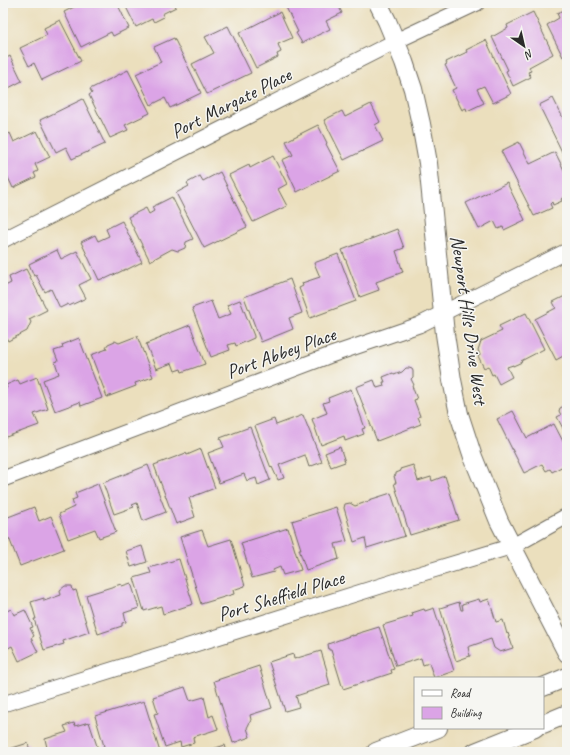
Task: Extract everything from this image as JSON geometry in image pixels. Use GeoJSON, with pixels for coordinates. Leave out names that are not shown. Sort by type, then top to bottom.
{"type":"FeatureCollection","features":[{"type":"Feature","properties":{"kind":"street","name":"Newport Hills Drive West"},"geometry":{"type":"LineString","coordinates":[[378,3],[404,62],[413,90],[422,130],[428,171],[443,313],[452,380],[460,414],[473,457],[499,521],[567,653]]}},
{"type":"Feature","properties":{"kind":"street","name":"Port Margate Place"},"geometry":{"type":"LineString","coordinates":[[3,240],[396,42],[477,3]]}},
{"type":"Feature","properties":{"kind":"street","name":"Port Abbey Place"},"geometry":{"type":"LineString","coordinates":[[3,479],[328,356],[419,325],[567,251]]}},
{"type":"Feature","properties":{"kind":"street","name":"Port Sheffield Place"},"geometry":{"type":"LineString","coordinates":[[3,704],[395,581],[513,546],[567,516]]}},
{"type":"Feature","properties":{"kind":"street"},"geometry":{"type":"LineString","coordinates":[[544,687],[567,677]]}},
{"type":"Feature","properties":{"kind":"street"},"geometry":{"type":"LineString","coordinates":[[544,724],[567,714]]}},
{"type":"Feature","properties":{"kind":"street"},"geometry":{"type":"LineString","coordinates":[[376,752],[435,729]]}},
{"type":"Feature","properties":{"kind":"street"},"geometry":{"type":"LineString","coordinates":[[475,752],[532,729]]}},
{"type":"Feature","properties":{"kind":"building"},"geometry":{"type":"Polygon","coordinates":[[[82,3],[117,3],[129,28],[113,36],[111,32],[81,47],[64,12],[82,3]]]}},
{"type":"Feature","properties":{"kind":"building"},"geometry":{"type":"Polygon","coordinates":[[[124,3],[174,3],[176,7],[162,14],[164,17],[154,22],[152,19],[136,27],[124,3]]]}},
{"type":"Feature","properties":{"kind":"building"},"geometry":{"type":"Polygon","coordinates":[[[284,3],[337,3],[342,13],[326,21],[330,29],[302,43],[296,33],[298,32],[284,3]]]}},
{"type":"Feature","properties":{"kind":"building"},"geometry":{"type":"Polygon","coordinates":[[[567,9],[567,55],[563,57],[547,25],[559,18],[557,13],[567,9]]]}},
{"type":"Feature","properties":{"kind":"building"},"geometry":{"type":"Polygon","coordinates":[[[280,12],[292,38],[278,44],[281,52],[277,54],[278,57],[256,68],[239,33],[280,12]]]}},
{"type":"Feature","properties":{"kind":"building"},"geometry":{"type":"Polygon","coordinates":[[[533,12],[553,54],[529,67],[531,71],[528,72],[531,77],[513,86],[506,71],[508,70],[492,37],[508,28],[507,25],[533,12]]]}},
{"type":"Feature","properties":{"kind":"building"},"geometry":{"type":"Polygon","coordinates":[[[60,20],[81,61],[42,80],[34,63],[29,66],[20,48],[47,35],[44,28],[60,20]]]}},
{"type":"Feature","properties":{"kind":"building"},"geometry":{"type":"Polygon","coordinates":[[[228,26],[251,73],[207,94],[192,64],[214,53],[205,37],[228,26]]]}},
{"type":"Feature","properties":{"kind":"building"},"geometry":{"type":"Polygon","coordinates":[[[174,38],[201,93],[170,108],[165,98],[151,105],[136,74],[161,62],[154,47],[174,38]]]}},
{"type":"Feature","properties":{"kind":"building"},"geometry":{"type":"Polygon","coordinates":[[[486,40],[511,94],[493,103],[484,86],[477,89],[484,103],[467,111],[466,108],[462,110],[452,90],[456,88],[445,65],[447,64],[446,62],[467,52],[466,50],[486,40]]]}},
{"type":"Feature","properties":{"kind":"building"},"geometry":{"type":"Polygon","coordinates":[[[10,56],[22,81],[3,91],[3,60],[10,56]]]}},
{"type":"Feature","properties":{"kind":"building"},"geometry":{"type":"Polygon","coordinates":[[[128,70],[150,113],[125,125],[128,130],[110,138],[89,95],[92,93],[90,89],[128,70]]]}},
{"type":"Feature","properties":{"kind":"building"},"geometry":{"type":"Polygon","coordinates":[[[553,98],[567,126],[567,162],[539,105],[553,98]]]}},
{"type":"Feature","properties":{"kind":"building"},"geometry":{"type":"Polygon","coordinates":[[[83,99],[105,144],[72,159],[66,147],[56,152],[40,120],[83,99]]]}},
{"type":"Feature","properties":{"kind":"building"},"geometry":{"type":"Polygon","coordinates":[[[371,104],[380,122],[375,125],[383,141],[344,160],[324,120],[342,111],[345,117],[371,104]]]}},
{"type":"Feature","properties":{"kind":"building"},"geometry":{"type":"Polygon","coordinates":[[[318,125],[340,171],[297,192],[282,160],[293,155],[286,141],[318,125]]]}},
{"type":"Feature","properties":{"kind":"building"},"geometry":{"type":"Polygon","coordinates":[[[37,131],[50,157],[35,164],[38,171],[34,173],[36,177],[13,188],[3,167],[3,134],[7,135],[10,133],[14,142],[37,131]]]}},
{"type":"Feature","properties":{"kind":"building"},"geometry":{"type":"Polygon","coordinates":[[[519,142],[530,164],[555,152],[567,176],[567,196],[561,199],[562,201],[553,205],[552,202],[550,204],[552,208],[534,216],[501,151],[519,142]]]}},
{"type":"Feature","properties":{"kind":"building"},"geometry":{"type":"Polygon","coordinates":[[[273,156],[287,184],[278,189],[287,206],[253,222],[229,175],[249,165],[250,168],[273,156]]]}},
{"type":"Feature","properties":{"kind":"building"},"geometry":{"type":"Polygon","coordinates":[[[220,172],[247,227],[204,248],[176,193],[189,186],[187,183],[200,176],[203,181],[220,172]]]}},
{"type":"Feature","properties":{"kind":"building"},"geometry":{"type":"Polygon","coordinates":[[[507,183],[525,220],[504,230],[503,227],[498,229],[494,221],[479,229],[466,203],[507,183]]]}},
{"type":"Feature","properties":{"kind":"building"},"geometry":{"type":"Polygon","coordinates":[[[172,197],[193,239],[186,242],[185,248],[178,251],[172,249],[150,261],[128,217],[146,208],[149,214],[154,211],[152,207],[172,197]]]}},
{"type":"Feature","properties":{"kind":"building"},"geometry":{"type":"Polygon","coordinates":[[[122,221],[142,262],[105,279],[99,280],[81,242],[95,235],[98,241],[109,236],[106,229],[122,221]]]}},
{"type":"Feature","properties":{"kind":"building"},"geometry":{"type":"Polygon","coordinates":[[[397,229],[404,248],[396,251],[403,272],[376,282],[379,290],[360,297],[342,250],[397,229]]]}},
{"type":"Feature","properties":{"kind":"building"},"geometry":{"type":"Polygon","coordinates":[[[57,250],[61,259],[77,251],[91,279],[79,285],[86,298],[69,306],[68,304],[60,308],[51,289],[45,292],[36,275],[34,276],[29,264],[57,250]]]}},
{"type":"Feature","properties":{"kind":"building"},"geometry":{"type":"Polygon","coordinates":[[[338,254],[356,301],[310,318],[299,288],[303,286],[302,283],[320,277],[314,263],[338,254]]]}},
{"type":"Feature","properties":{"kind":"building"},"geometry":{"type":"Polygon","coordinates":[[[26,269],[47,310],[29,319],[31,322],[27,331],[8,341],[3,332],[3,287],[11,283],[9,277],[26,269]]]}},
{"type":"Feature","properties":{"kind":"building"},"geometry":{"type":"Polygon","coordinates":[[[290,279],[302,313],[289,318],[293,329],[261,342],[244,297],[290,279]]]}},
{"type":"Feature","properties":{"kind":"building"},"geometry":{"type":"Polygon","coordinates":[[[567,295],[567,354],[556,360],[535,319],[556,308],[553,302],[567,295]]]}},
{"type":"Feature","properties":{"kind":"building"},"geometry":{"type":"Polygon","coordinates":[[[240,300],[254,338],[236,346],[235,343],[228,345],[230,350],[211,357],[192,308],[211,301],[218,319],[231,314],[227,305],[240,300]]]}},
{"type":"Feature","properties":{"kind":"building"},"geometry":{"type":"Polygon","coordinates":[[[526,313],[544,349],[521,361],[522,362],[507,367],[512,377],[499,384],[494,374],[492,375],[488,366],[484,368],[478,356],[480,355],[478,350],[481,341],[502,331],[499,326],[526,313]]]}},
{"type":"Feature","properties":{"kind":"building"},"geometry":{"type":"Polygon","coordinates":[[[190,325],[205,364],[182,372],[181,369],[175,371],[172,363],[156,369],[146,344],[190,325]]]}},
{"type":"Feature","properties":{"kind":"building"},"geometry":{"type":"Polygon","coordinates":[[[137,336],[153,377],[135,383],[136,386],[107,397],[91,355],[107,349],[106,347],[108,344],[115,341],[119,343],[137,336]]]}},
{"type":"Feature","properties":{"kind":"building"},"geometry":{"type":"Polygon","coordinates":[[[79,338],[102,398],[81,406],[80,402],[55,411],[43,380],[59,374],[55,362],[58,361],[54,351],[63,348],[62,345],[79,338]]]}},
{"type":"Feature","properties":{"kind":"building"},"geometry":{"type":"Polygon","coordinates":[[[406,368],[412,369],[413,371],[413,377],[411,379],[414,385],[412,386],[417,399],[414,400],[420,416],[418,417],[421,424],[377,441],[356,387],[374,380],[377,388],[384,386],[383,382],[385,382],[383,377],[393,373],[394,375],[402,372],[406,368]]]}},
{"type":"Feature","properties":{"kind":"building"},"geometry":{"type":"Polygon","coordinates":[[[37,377],[48,409],[34,414],[39,425],[6,437],[3,429],[3,390],[7,388],[6,385],[18,380],[20,384],[37,377]]]}},
{"type":"Feature","properties":{"kind":"building"},"geometry":{"type":"Polygon","coordinates":[[[351,389],[365,428],[362,429],[364,434],[345,441],[344,436],[321,445],[312,419],[327,413],[323,403],[329,401],[328,398],[351,389]]]}},
{"type":"Feature","properties":{"kind":"building"},"geometry":{"type":"Polygon","coordinates":[[[566,405],[567,436],[557,417],[561,415],[559,411],[560,408],[566,405]]]}},
{"type":"Feature","properties":{"kind":"building"},"geometry":{"type":"Polygon","coordinates":[[[513,411],[527,438],[554,424],[567,449],[567,464],[552,472],[550,469],[546,471],[542,464],[524,473],[497,419],[513,411]]]}},
{"type":"Feature","properties":{"kind":"building"},"geometry":{"type":"Polygon","coordinates":[[[303,415],[322,462],[309,467],[305,455],[279,465],[284,478],[278,480],[272,467],[271,468],[255,426],[274,419],[276,425],[303,415]]]}},
{"type":"Feature","properties":{"kind":"building"},"geometry":{"type":"Polygon","coordinates":[[[250,427],[270,480],[258,485],[256,478],[247,481],[244,474],[219,483],[208,453],[224,447],[220,438],[250,427]]]}},
{"type":"Feature","properties":{"kind":"building"},"geometry":{"type":"Polygon","coordinates":[[[340,447],[345,462],[331,467],[325,453],[340,447]]]}},
{"type":"Feature","properties":{"kind":"building"},"geometry":{"type":"Polygon","coordinates":[[[201,449],[215,488],[189,498],[195,517],[176,524],[154,465],[201,449]]]}},
{"type":"Feature","properties":{"kind":"building"},"geometry":{"type":"Polygon","coordinates":[[[148,465],[166,512],[143,521],[137,503],[132,505],[134,507],[114,514],[103,483],[148,465]]]}},
{"type":"Feature","properties":{"kind":"building"},"geometry":{"type":"Polygon","coordinates":[[[413,465],[418,481],[431,477],[432,481],[445,476],[459,520],[410,535],[394,483],[396,483],[394,476],[396,473],[401,471],[400,469],[413,465]]]}},
{"type":"Feature","properties":{"kind":"building"},"geometry":{"type":"Polygon","coordinates":[[[98,484],[116,532],[99,538],[95,529],[68,539],[59,514],[74,507],[72,500],[77,498],[75,493],[98,484]]]}},
{"type":"Feature","properties":{"kind":"building"},"geometry":{"type":"Polygon","coordinates":[[[391,493],[405,536],[367,548],[365,538],[354,542],[344,508],[345,504],[350,503],[355,506],[391,493]]]}},
{"type":"Feature","properties":{"kind":"building"},"geometry":{"type":"Polygon","coordinates":[[[34,507],[39,521],[51,516],[64,549],[20,566],[3,526],[3,519],[34,507]]]}},
{"type":"Feature","properties":{"kind":"building"},"geometry":{"type":"Polygon","coordinates":[[[336,507],[347,541],[335,544],[339,559],[306,570],[292,521],[336,507]]]}},
{"type":"Feature","properties":{"kind":"building"},"geometry":{"type":"Polygon","coordinates":[[[288,528],[301,570],[283,575],[280,567],[273,570],[274,572],[252,578],[241,543],[288,528]]]}},
{"type":"Feature","properties":{"kind":"building"},"geometry":{"type":"Polygon","coordinates":[[[202,530],[208,546],[231,539],[245,586],[233,590],[234,594],[201,604],[180,537],[202,530]]]}},
{"type":"Feature","properties":{"kind":"building"},"geometry":{"type":"Polygon","coordinates":[[[142,546],[147,562],[131,567],[126,551],[142,546]]]}},
{"type":"Feature","properties":{"kind":"building"},"geometry":{"type":"Polygon","coordinates":[[[179,559],[193,604],[163,614],[161,606],[144,611],[134,578],[151,573],[149,568],[179,559]]]}},
{"type":"Feature","properties":{"kind":"building"},"geometry":{"type":"Polygon","coordinates":[[[131,583],[139,608],[124,613],[126,622],[122,623],[122,626],[98,634],[86,595],[121,584],[122,586],[131,583]]]}},
{"type":"Feature","properties":{"kind":"building"},"geometry":{"type":"Polygon","coordinates":[[[65,586],[72,586],[73,591],[76,590],[89,632],[63,641],[64,644],[44,650],[34,619],[36,619],[31,602],[44,598],[44,601],[61,595],[60,590],[65,586]]]}},
{"type":"Feature","properties":{"kind":"building"},"geometry":{"type":"Polygon","coordinates":[[[479,599],[480,602],[489,599],[496,622],[503,620],[513,648],[500,652],[494,648],[491,639],[468,647],[470,656],[456,661],[440,608],[459,602],[461,610],[463,610],[462,604],[479,599]]]}},
{"type":"Feature","properties":{"kind":"building"},"geometry":{"type":"Polygon","coordinates":[[[434,608],[454,671],[437,677],[434,677],[429,663],[423,665],[421,658],[396,666],[383,625],[413,616],[412,613],[424,609],[425,611],[434,608]]]}},
{"type":"Feature","properties":{"kind":"building"},"geometry":{"type":"Polygon","coordinates":[[[11,609],[14,615],[25,610],[33,627],[30,628],[34,636],[31,638],[38,652],[19,661],[12,646],[3,651],[3,613],[11,609]]]}},
{"type":"Feature","properties":{"kind":"building"},"geometry":{"type":"Polygon","coordinates":[[[379,627],[394,669],[391,670],[392,673],[343,689],[328,644],[379,627]]]}},
{"type":"Feature","properties":{"kind":"building"},"geometry":{"type":"Polygon","coordinates":[[[321,651],[330,685],[296,696],[299,707],[285,711],[269,662],[293,654],[294,659],[321,651]]]}},
{"type":"Feature","properties":{"kind":"building"},"geometry":{"type":"Polygon","coordinates":[[[259,666],[272,708],[250,715],[251,720],[247,728],[250,737],[233,743],[214,681],[259,666]]]}},
{"type":"Feature","properties":{"kind":"building"},"geometry":{"type":"Polygon","coordinates":[[[185,687],[190,701],[204,697],[209,717],[213,715],[218,729],[193,737],[194,743],[181,747],[180,742],[165,747],[154,714],[158,713],[153,697],[185,687]]]}},
{"type":"Feature","properties":{"kind":"building"},"geometry":{"type":"Polygon","coordinates":[[[144,701],[160,752],[105,752],[95,716],[144,701]]]}},
{"type":"Feature","properties":{"kind":"building"},"geometry":{"type":"Polygon","coordinates":[[[89,722],[99,752],[48,752],[45,739],[67,732],[64,726],[74,723],[75,726],[89,722]]]}},
{"type":"Feature","properties":{"kind":"building"},"geometry":{"type":"Polygon","coordinates":[[[28,743],[30,752],[3,752],[3,751],[28,743]]]}},
{"type":"Feature","properties":{"kind":"building"},"geometry":{"type":"Polygon","coordinates":[[[225,745],[227,752],[203,752],[225,745]]]}}]}
